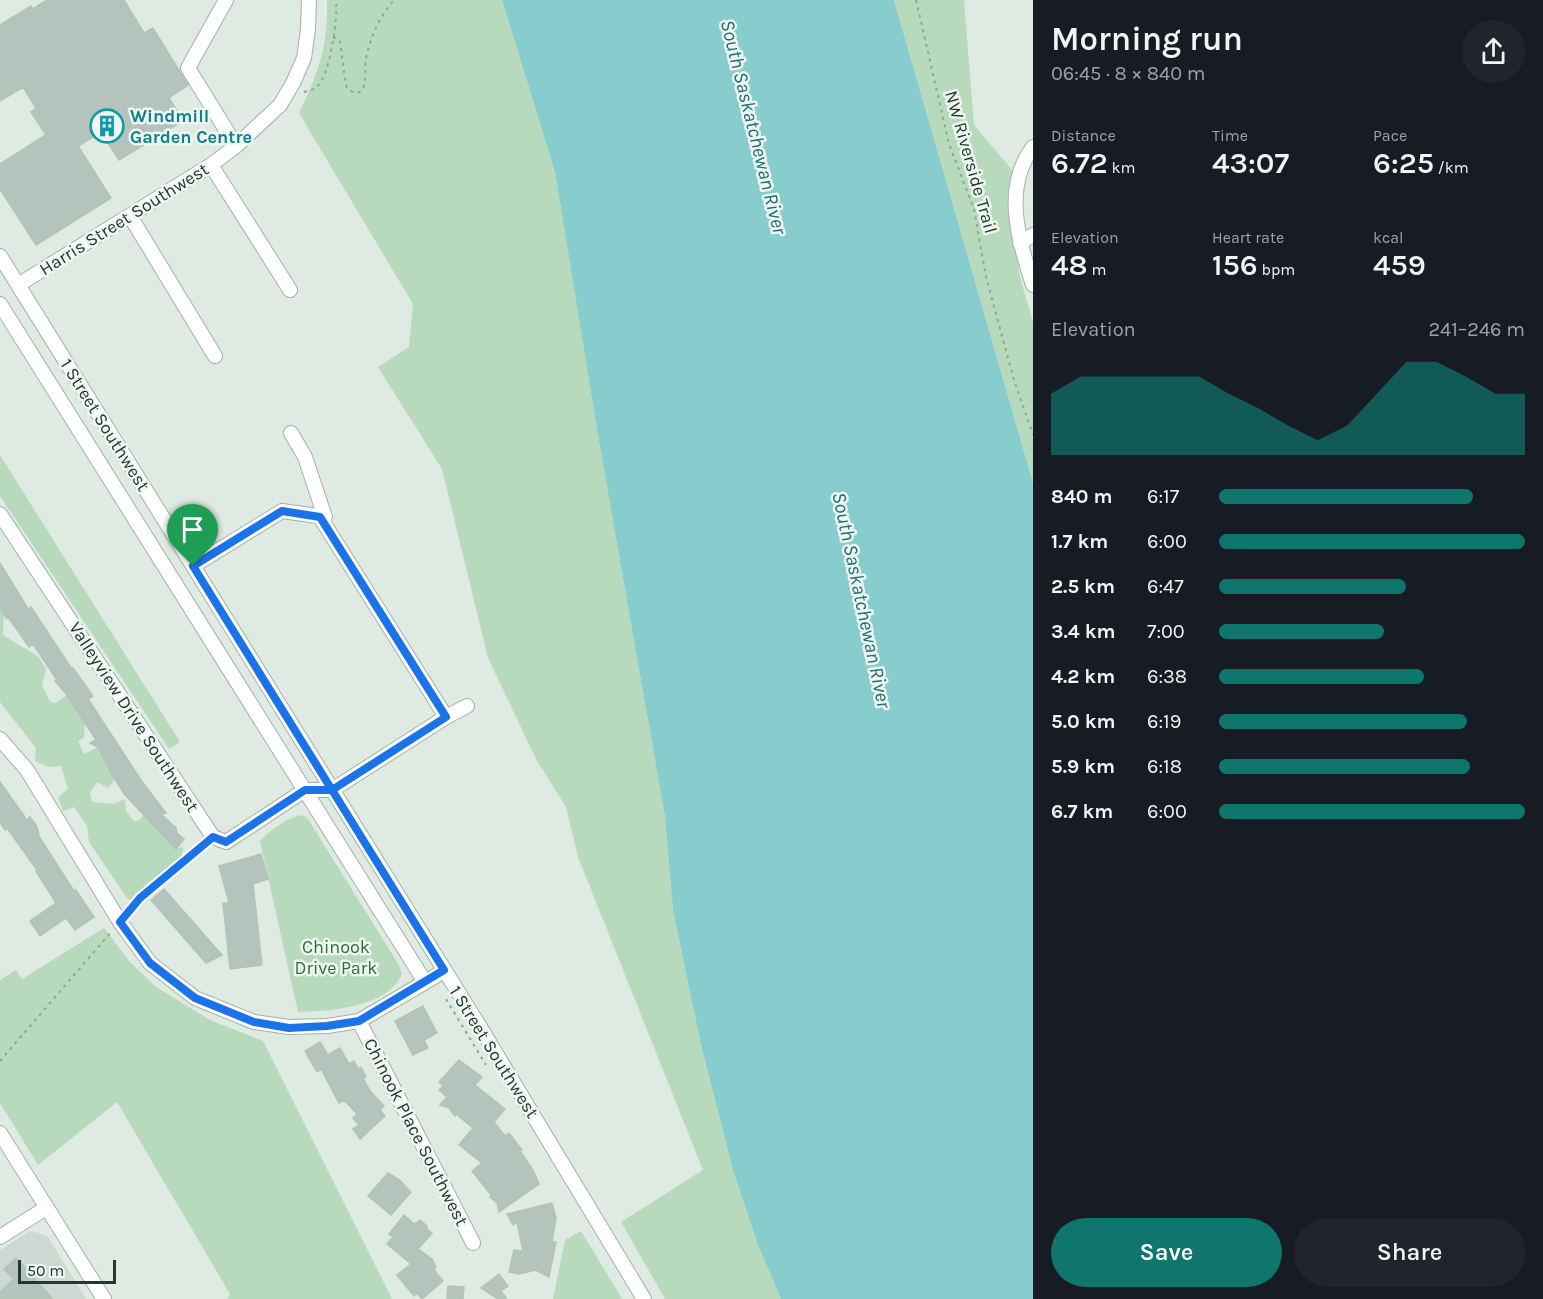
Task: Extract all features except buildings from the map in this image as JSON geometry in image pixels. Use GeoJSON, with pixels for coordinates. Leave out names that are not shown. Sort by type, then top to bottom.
{"type":"FeatureCollection","features":[{"type":"Feature","properties":{"kind":"street"},"geometry":{"type":"LineString","coordinates":[[226,0],[189,68],[236,146]]}},
{"type":"Feature","properties":{"kind":"street","name":"Harris Street Southwest"},"geometry":{"type":"LineString","coordinates":[[18,285],[211,165],[236,146],[280,105],[294,82],[304,58],[309,0]]}},
{"type":"Feature","properties":{"kind":"street"},"geometry":{"type":"LineString","coordinates":[[1033,147],[1020,169],[1016,186],[1020,243],[1033,285]]}},
{"type":"Feature","properties":{"kind":"street"},"geometry":{"type":"LineString","coordinates":[[211,165],[290,290]]}},
{"type":"Feature","properties":{"kind":"street"},"geometry":{"type":"LineString","coordinates":[[130,216],[215,356]]}},
{"type":"Feature","properties":{"kind":"street"},"geometry":{"type":"LineString","coordinates":[[1020,243],[1033,235]]}},
{"type":"Feature","properties":{"kind":"street","name":"1 Street Southwest"},"geometry":{"type":"LineString","coordinates":[[0,256],[444,970],[644,1299]]}},
{"type":"Feature","properties":{"kind":"street","name":"1 Street Southwest"},"geometry":{"type":"LineString","coordinates":[[0,304],[425,982]]}},
{"type":"Feature","properties":{"kind":"street"},"geometry":{"type":"LineString","coordinates":[[193,566],[282,511],[325,517],[305,457],[291,433]]}},
{"type":"Feature","properties":{"kind":"street","name":"Valleyview Drive Southwest"},"geometry":{"type":"LineString","coordinates":[[0,514],[213,837]]}},
{"type":"Feature","properties":{"kind":"street"},"geometry":{"type":"LineString","coordinates":[[320,517],[446,717]]}},
{"type":"Feature","properties":{"kind":"street"},"geometry":{"type":"LineString","coordinates":[[213,837],[226,842],[305,790],[332,790],[466,706]]}},
{"type":"Feature","properties":{"kind":"street"},"geometry":{"type":"LineString","coordinates":[[0,739],[27,770],[120,922],[150,963],[195,998],[254,1022],[289,1028],[327,1026],[359,1021],[444,970]]}},
{"type":"Feature","properties":{"kind":"street","name":"Chinook Place Southwest"},"geometry":{"type":"LineString","coordinates":[[359,1021],[473,1243]]}},
{"type":"Feature","properties":{"kind":"street"},"geometry":{"type":"LineString","coordinates":[[0,1133],[104,1299]]}},
{"type":"Feature","properties":{"kind":"street"},"geometry":{"type":"LineString","coordinates":[[0,1237],[46,1208]]}},
{"type":"Feature","properties":{"kind":"path"},"geometry":{"type":"LineString","coordinates":[[299,93],[314,89],[322,80],[327,69],[337,8],[336,0]]}},
{"type":"Feature","properties":{"kind":"path"},"geometry":{"type":"LineString","coordinates":[[333,37],[340,42],[346,86],[350,91],[359,93],[363,89],[365,60],[377,24],[394,0]]}},
{"type":"Feature","properties":{"kind":"path","name":"NW Riverside Trail"},"geometry":{"type":"LineString","coordinates":[[916,0],[949,144],[974,209],[986,277],[1014,380],[1033,435]]}},
{"type":"Feature","properties":{"kind":"path"},"geometry":{"type":"LineString","coordinates":[[0,1061],[140,898],[213,837]]}},
{"type":"Feature","properties":{"kind":"shaded area"},"geometry":{"type":"Polygon","coordinates":[[[30,1231],[48,1237],[86,1299],[0,1299],[0,1250],[30,1231]]]}},
{"type":"Feature","properties":{"kind":"green space"},"geometry":{"type":"Polygon","coordinates":[[[327,0],[502,0],[555,172],[598,436],[665,817],[673,911],[701,1045],[732,1167],[758,1245],[781,1299],[665,1299],[621,1222],[703,1170],[578,857],[566,807],[536,759],[488,658],[442,469],[378,367],[409,347],[413,304],[299,113],[321,58],[326,31],[327,0]]]}},
{"type":"Feature","properties":{"kind":"green space"},"geometry":{"type":"Polygon","coordinates":[[[894,0],[964,0],[974,125],[1013,171],[1010,198],[1011,223],[1021,281],[1033,322],[1033,483],[894,0]]]}},
{"type":"Feature","properties":{"kind":"green space"},"geometry":{"type":"Polygon","coordinates":[[[0,455],[180,742],[169,749],[0,496],[0,455]]]}},
{"type":"Feature","properties":{"kind":"green space"},"geometry":{"type":"Polygon","coordinates":[[[0,608],[4,613],[3,635],[39,657],[46,669],[42,686],[50,701],[55,703],[67,695],[75,708],[80,705],[77,711],[85,724],[84,738],[78,741],[84,754],[98,747],[115,779],[108,788],[97,782],[90,793],[92,802],[114,804],[125,799],[126,811],[134,821],[139,820],[144,814],[168,824],[160,833],[176,849],[183,847],[181,861],[135,904],[127,898],[89,842],[87,826],[74,807],[63,811],[58,798],[68,789],[61,766],[49,767],[35,761],[36,748],[0,702],[0,608]]]}},
{"type":"Feature","properties":{"kind":"green space","name":"Chinook Drive Park"},"geometry":{"type":"Polygon","coordinates":[[[302,815],[308,819],[399,965],[402,974],[395,985],[371,1001],[341,1009],[298,1012],[260,841],[279,825],[302,815]]]}},
{"type":"Feature","properties":{"kind":"green space"},"geometry":{"type":"Polygon","coordinates":[[[104,928],[130,962],[156,987],[210,1020],[263,1041],[392,1299],[227,1299],[230,1294],[117,1102],[38,1165],[0,1103],[0,980],[16,970],[22,979],[104,928]]]}},
{"type":"Feature","properties":{"kind":"green space"},"geometry":{"type":"Polygon","coordinates":[[[581,1231],[622,1299],[553,1299],[565,1240],[581,1231]]]}},
{"type":"Feature","properties":{"kind":"water","name":"South Saskatchewan River"},"geometry":{"type":"Polygon","coordinates":[[[502,0],[894,0],[1033,483],[1033,1299],[781,1299],[758,1245],[732,1167],[701,1045],[673,911],[665,817],[598,436],[555,172],[502,0]]]}},
{"type":"Feature","properties":{"kind":"place","name":"Windmill Garden Centre"},"geometry":{"type":"Point","coordinates":[107,126]}},
{"type":"Feature","properties":{"kind":"route"},"geometry":{"type":"LineString","coordinates":[[193,566],[282,511],[320,517],[446,717],[332,790],[444,970],[359,1021],[289,1028],[254,1022],[195,998],[150,963],[120,922],[140,898],[213,837],[226,842],[305,790],[332,790],[193,566]]}}]}
